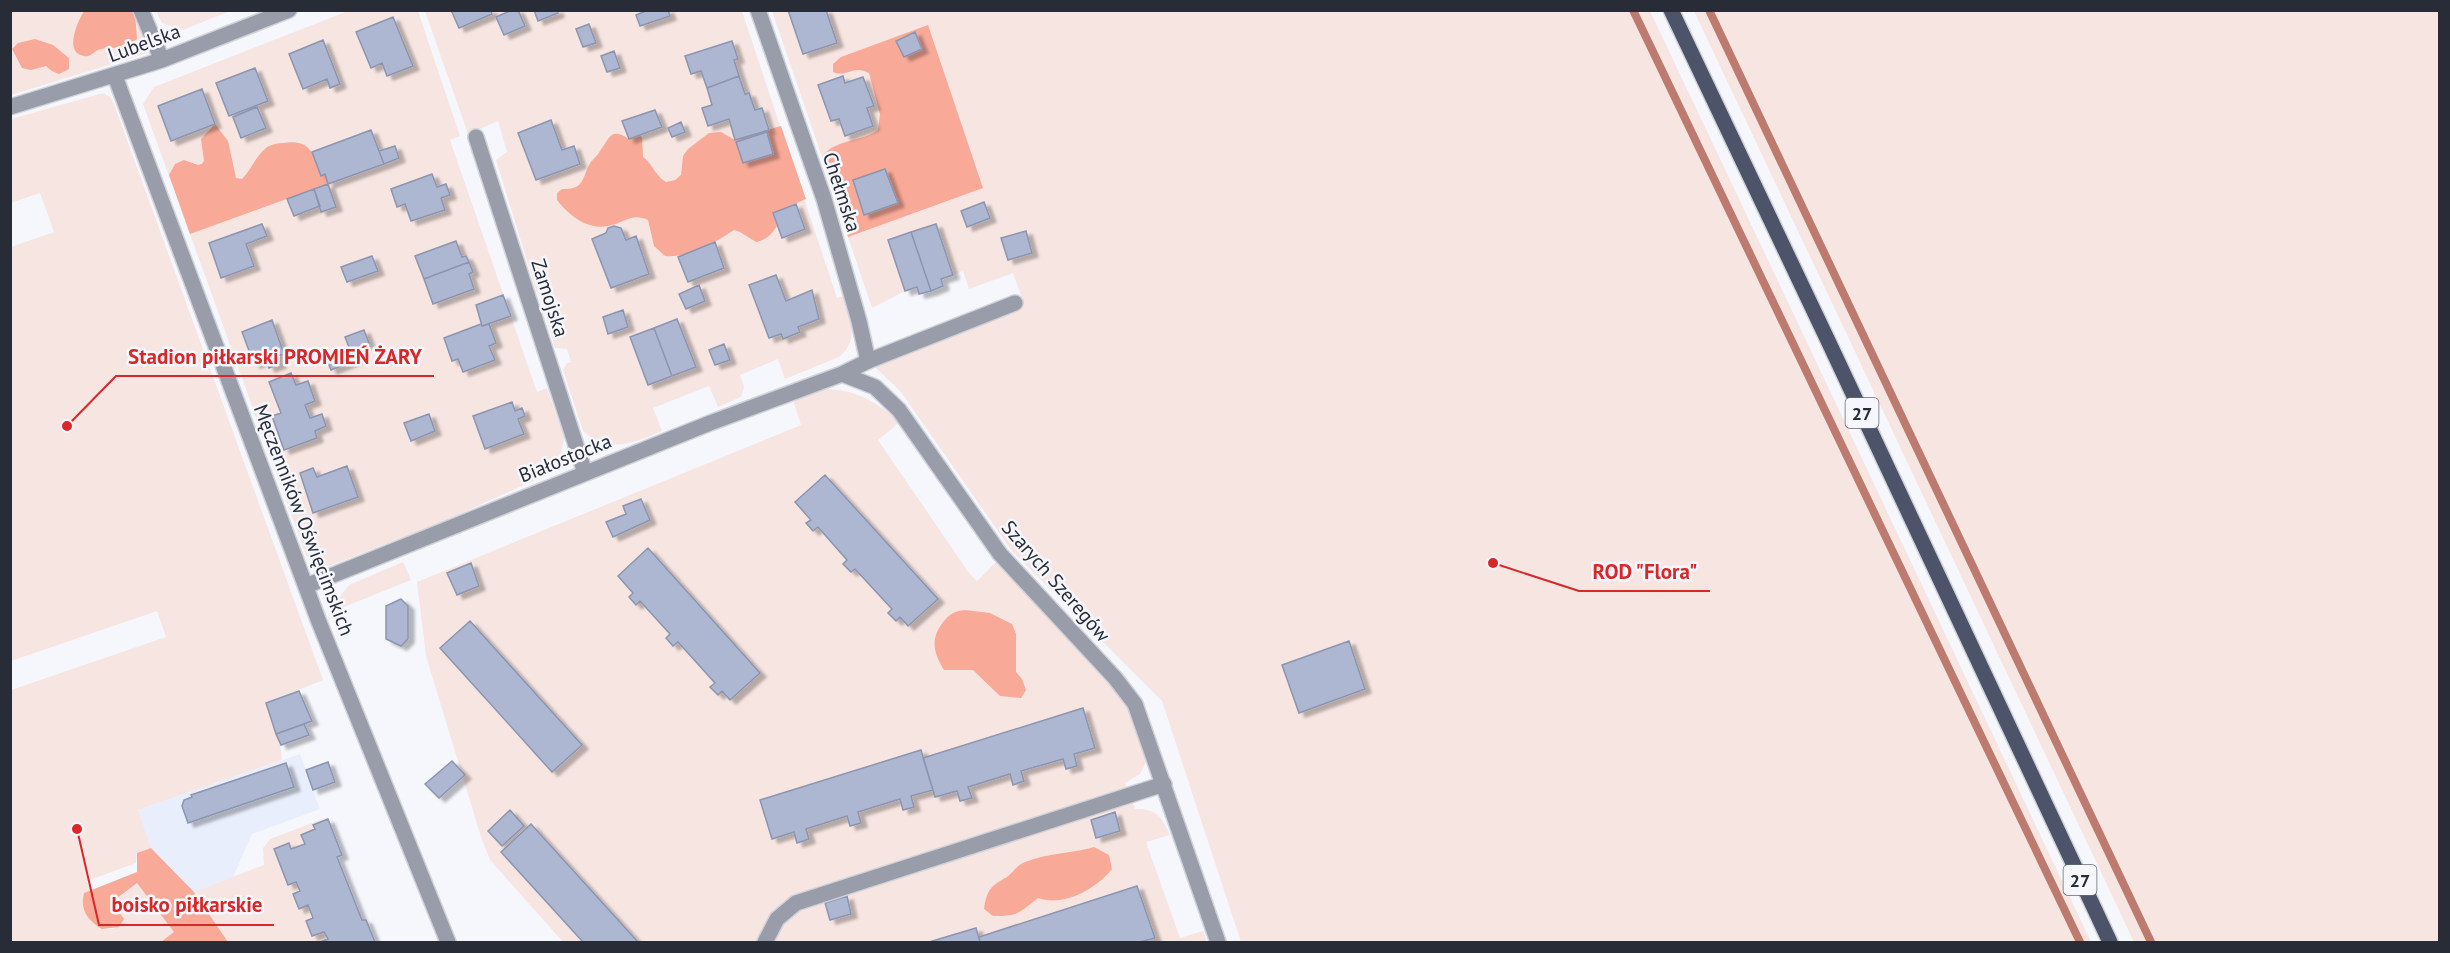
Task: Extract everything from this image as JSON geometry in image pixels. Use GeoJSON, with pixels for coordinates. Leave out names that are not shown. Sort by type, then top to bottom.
{"type":"FeatureCollection","features":[{"type":"Feature","properties":{"kind":"main road","name":"27"},"geometry":{"type":"LineString","coordinates":[[1671,10],[1832,347],[2110,942]]}},
{"type":"Feature","properties":{"kind":"street"},"geometry":{"type":"LineString","coordinates":[[141,10],[162,60]]}},
{"type":"Feature","properties":{"kind":"street","name":"Lubelska"},"geometry":{"type":"LineString","coordinates":[[10,108],[162,60],[289,10]]}},
{"type":"Feature","properties":{"kind":"street","name":"Chełmska"},"geometry":{"type":"LineString","coordinates":[[758,10],[824,200],[859,321],[868,361]]}},
{"type":"Feature","properties":{"kind":"street","name":"Męczenników Oświęcimskich"},"geometry":{"type":"LineString","coordinates":[[115,76],[306,586],[448,942]]}},
{"type":"Feature","properties":{"kind":"street","name":"Zamojska"},"geometry":{"type":"LineString","coordinates":[[476,137],[585,473]]}},
{"type":"Feature","properties":{"kind":"street"},"geometry":{"type":"LineString","coordinates":[[842,374],[868,361],[1015,303]]}},
{"type":"Feature","properties":{"kind":"street","name":"Białostocka"},"geometry":{"type":"LineString","coordinates":[[306,586],[585,473],[842,374]]}},
{"type":"Feature","properties":{"kind":"street","name":"Szarych Szeregów"},"geometry":{"type":"LineString","coordinates":[[842,374],[875,387],[899,410],[1000,554],[1135,704],[1218,942]]}},
{"type":"Feature","properties":{"kind":"street"},"geometry":{"type":"LineString","coordinates":[[765,942],[777,919],[796,903],[1164,784]]}},
{"type":"Feature","properties":{"kind":"shaded area"},"geometry":{"type":"Polygon","coordinates":[[[10,11],[133,11],[151,52],[11,95],[10,11]]]}},
{"type":"Feature","properties":{"kind":"shaded area"},"geometry":{"type":"Polygon","coordinates":[[[84,11],[132,11],[135,13],[137,39],[128,45],[106,48],[89,56],[78,54],[73,43],[84,11]]]}},
{"type":"Feature","properties":{"kind":"shaded area"},"geometry":{"type":"Polygon","coordinates":[[[156,11],[230,11],[183,30],[162,23],[156,11]]]}},
{"type":"Feature","properties":{"kind":"shaded area"},"geometry":{"type":"Polygon","coordinates":[[[348,11],[418,11],[460,136],[450,140],[537,392],[547,388],[564,437],[561,455],[544,476],[442,522],[329,566],[316,563],[306,555],[143,104],[154,87],[348,11]]]}},
{"type":"Feature","properties":{"kind":"shaded area"},"geometry":{"type":"Polygon","coordinates":[[[425,11],[742,11],[837,298],[844,296],[849,312],[852,328],[845,350],[839,357],[785,379],[778,359],[740,375],[744,387],[741,397],[718,407],[709,386],[653,408],[662,431],[642,439],[612,444],[593,438],[583,431],[563,370],[567,363],[571,362],[567,349],[555,348],[546,317],[555,309],[550,294],[537,293],[496,160],[507,152],[498,121],[468,134],[425,11]]]}},
{"type":"Feature","properties":{"kind":"shaded area"},"geometry":{"type":"Polygon","coordinates":[[[772,11],[1650,11],[2091,942],[1241,942],[1162,701],[1012,551],[901,392],[873,365],[1024,304],[1013,273],[969,289],[963,271],[953,275],[935,224],[888,240],[905,291],[872,308],[848,237],[983,188],[955,108],[822,157],[772,11]]]}},
{"type":"Feature","properties":{"kind":"shaded area"},"geometry":{"type":"Polygon","coordinates":[[[1694,11],[2439,11],[2439,942],[2134,942],[1694,11]]]}},
{"type":"Feature","properties":{"kind":"shaded area"},"geometry":{"type":"Polygon","coordinates":[[[928,25],[983,188],[848,237],[822,157],[834,147],[878,130],[880,114],[869,73],[859,70],[833,72],[833,64],[841,57],[928,25]]]}},
{"type":"Feature","properties":{"kind":"shaded area"},"geometry":{"type":"Polygon","coordinates":[[[35,39],[53,45],[69,58],[69,69],[59,74],[46,66],[31,70],[22,68],[12,49],[18,43],[35,39]]]}},
{"type":"Feature","properties":{"kind":"shaded area"},"geometry":{"type":"Polygon","coordinates":[[[103,93],[110,97],[114,104],[323,680],[266,703],[280,744],[282,760],[138,810],[151,848],[137,853],[136,863],[87,881],[105,929],[114,929],[124,919],[112,903],[137,883],[175,932],[161,942],[10,942],[11,690],[166,637],[157,611],[11,661],[11,247],[54,232],[40,193],[11,203],[11,119],[103,93]]]}},
{"type":"Feature","properties":{"kind":"shaded area"},"geometry":{"type":"Polygon","coordinates":[[[215,124],[228,141],[236,178],[242,179],[269,146],[293,142],[300,143],[310,150],[321,175],[325,174],[328,184],[190,234],[169,175],[175,164],[184,160],[198,165],[202,164],[204,161],[201,139],[215,124]]]}},
{"type":"Feature","properties":{"kind":"shaded area"},"geometry":{"type":"Polygon","coordinates":[[[781,126],[806,199],[773,213],[777,226],[768,237],[760,241],[756,242],[734,230],[692,252],[665,256],[654,246],[648,220],[637,217],[614,225],[592,226],[573,216],[557,200],[557,193],[562,189],[574,188],[580,184],[591,162],[614,134],[629,139],[640,135],[643,157],[666,182],[675,180],[681,175],[683,156],[688,149],[709,133],[721,132],[735,140],[781,126]]]}},
{"type":"Feature","properties":{"kind":"shaded area"},"geometry":{"type":"Polygon","coordinates":[[[825,389],[857,394],[900,422],[878,440],[969,573],[977,581],[996,562],[1126,703],[1146,762],[1140,774],[1125,783],[1135,809],[1153,812],[1164,823],[1170,835],[1146,842],[1180,938],[1203,931],[1207,942],[563,942],[490,860],[426,656],[417,582],[801,425],[793,400],[825,389]]]}},
{"type":"Feature","properties":{"kind":"shaded area"},"geometry":{"type":"Polygon","coordinates":[[[403,562],[411,580],[339,609],[338,599],[349,585],[403,562]]]}},
{"type":"Feature","properties":{"kind":"shaded area"},"geometry":{"type":"Polygon","coordinates":[[[965,610],[990,613],[1012,624],[1016,634],[1016,672],[1022,679],[1026,690],[1021,698],[1000,696],[973,670],[944,670],[935,651],[937,633],[949,616],[965,610]]]}},
{"type":"Feature","properties":{"kind":"shaded area"},"geometry":{"type":"Polygon","coordinates":[[[300,754],[320,809],[252,834],[233,877],[194,892],[151,848],[138,810],[300,754]]]}},
{"type":"Feature","properties":{"kind":"shaded area"},"geometry":{"type":"Polygon","coordinates":[[[328,817],[313,825],[315,829],[301,835],[305,844],[291,849],[288,843],[274,850],[288,885],[296,882],[300,891],[293,894],[299,908],[308,905],[313,918],[306,921],[312,936],[324,932],[328,939],[320,942],[228,942],[194,892],[264,865],[263,848],[270,839],[328,817]]]}},
{"type":"Feature","properties":{"kind":"shaded area"},"geometry":{"type":"Polygon","coordinates":[[[1094,847],[1109,855],[1112,869],[1088,889],[1069,898],[1058,900],[1038,898],[1018,913],[1009,915],[993,916],[984,909],[991,889],[1021,864],[1038,858],[1094,847]]]}},
{"type":"Feature","properties":{"kind":"shaded area"},"geometry":{"type":"Polygon","coordinates":[[[151,848],[194,892],[228,942],[161,942],[174,932],[137,883],[112,902],[124,919],[119,927],[102,929],[92,922],[84,909],[84,893],[137,872],[137,853],[151,848]]]}},
{"type":"Feature","properties":{"kind":"building"},"geometry":{"type":"Polygon","coordinates":[[[451,10],[491,10],[492,14],[459,28],[451,10]]]}},
{"type":"Feature","properties":{"kind":"building"},"geometry":{"type":"Polygon","coordinates":[[[512,10],[518,10],[525,26],[504,35],[496,17],[512,10]]]}},
{"type":"Feature","properties":{"kind":"building"},"geometry":{"type":"Polygon","coordinates":[[[534,10],[557,10],[558,13],[538,21],[534,10]]]}},
{"type":"Feature","properties":{"kind":"building"},"geometry":{"type":"Polygon","coordinates":[[[648,10],[668,10],[670,16],[640,26],[636,15],[648,10]]]}},
{"type":"Feature","properties":{"kind":"building"},"geometry":{"type":"Polygon","coordinates":[[[788,10],[826,10],[837,43],[803,54],[788,10]]]}},
{"type":"Feature","properties":{"kind":"building"},"geometry":{"type":"Polygon","coordinates":[[[393,17],[413,66],[387,76],[382,63],[371,68],[356,32],[393,17]]]}},
{"type":"Feature","properties":{"kind":"building"},"geometry":{"type":"Polygon","coordinates":[[[589,24],[596,43],[583,47],[576,29],[589,24]]]}},
{"type":"Feature","properties":{"kind":"building"},"geometry":{"type":"Polygon","coordinates":[[[915,32],[922,49],[904,57],[896,41],[915,32]]]}},
{"type":"Feature","properties":{"kind":"building"},"geometry":{"type":"Polygon","coordinates":[[[323,40],[340,84],[330,88],[327,79],[303,89],[289,54],[323,40]]]}},
{"type":"Feature","properties":{"kind":"building"},"geometry":{"type":"Polygon","coordinates":[[[732,41],[738,59],[734,60],[739,76],[707,88],[701,71],[691,74],[685,56],[732,41]]]}},
{"type":"Feature","properties":{"kind":"building"},"geometry":{"type":"Polygon","coordinates":[[[614,51],[620,68],[607,72],[601,56],[614,51]]]}},
{"type":"Feature","properties":{"kind":"building"},"geometry":{"type":"Polygon","coordinates":[[[255,68],[268,101],[229,116],[216,83],[255,68]]]}},
{"type":"Feature","properties":{"kind":"building"},"geometry":{"type":"Polygon","coordinates":[[[739,76],[745,94],[749,93],[755,110],[762,108],[769,130],[735,140],[729,119],[708,126],[702,108],[712,105],[707,88],[739,76]]]}},
{"type":"Feature","properties":{"kind":"building"},"geometry":{"type":"Polygon","coordinates":[[[843,76],[845,83],[863,77],[874,106],[867,108],[873,126],[845,136],[839,119],[831,121],[818,85],[843,76]]]}},
{"type":"Feature","properties":{"kind":"building"},"geometry":{"type":"Polygon","coordinates":[[[202,89],[215,124],[171,141],[158,106],[202,89]]]}},
{"type":"Feature","properties":{"kind":"building"},"geometry":{"type":"Polygon","coordinates":[[[257,107],[266,128],[241,138],[233,117],[257,107]]]}},
{"type":"Feature","properties":{"kind":"building"},"geometry":{"type":"Polygon","coordinates":[[[655,110],[662,127],[629,139],[622,121],[655,110]]]}},
{"type":"Feature","properties":{"kind":"building"},"geometry":{"type":"Polygon","coordinates":[[[551,120],[562,150],[574,146],[580,164],[536,180],[518,133],[551,120]]]}},
{"type":"Feature","properties":{"kind":"building"},"geometry":{"type":"Polygon","coordinates":[[[681,122],[685,132],[672,137],[668,128],[681,122]]]}},
{"type":"Feature","properties":{"kind":"building"},"geometry":{"type":"Polygon","coordinates":[[[371,130],[384,164],[328,184],[325,174],[321,176],[312,152],[371,130]]]}},
{"type":"Feature","properties":{"kind":"building"},"geometry":{"type":"Polygon","coordinates":[[[767,132],[773,154],[743,163],[736,142],[767,132]]]}},
{"type":"Feature","properties":{"kind":"building"},"geometry":{"type":"Polygon","coordinates":[[[395,146],[399,158],[384,164],[379,151],[395,146]]]}},
{"type":"Feature","properties":{"kind":"building"},"geometry":{"type":"Polygon","coordinates":[[[885,169],[898,203],[864,215],[853,180],[885,169]]]}},
{"type":"Feature","properties":{"kind":"building"},"geometry":{"type":"Polygon","coordinates":[[[432,174],[437,187],[446,184],[450,195],[441,198],[445,210],[411,221],[405,204],[397,207],[391,189],[432,174]]]}},
{"type":"Feature","properties":{"kind":"building"},"geometry":{"type":"Polygon","coordinates":[[[328,184],[336,207],[321,212],[314,189],[328,184]]]}},
{"type":"Feature","properties":{"kind":"building"},"geometry":{"type":"Polygon","coordinates":[[[314,189],[320,206],[294,216],[287,199],[314,189]]]}},
{"type":"Feature","properties":{"kind":"building"},"geometry":{"type":"Polygon","coordinates":[[[984,202],[990,218],[967,227],[961,211],[984,202]]]}},
{"type":"Feature","properties":{"kind":"building"},"geometry":{"type":"Polygon","coordinates":[[[796,204],[805,229],[782,238],[773,213],[796,204]]]}},
{"type":"Feature","properties":{"kind":"building"},"geometry":{"type":"Polygon","coordinates":[[[262,224],[267,236],[246,244],[254,266],[221,278],[209,243],[262,224]]]}},
{"type":"Feature","properties":{"kind":"building"},"geometry":{"type":"Polygon","coordinates":[[[936,224],[953,275],[941,279],[943,286],[931,291],[911,232],[936,224]]]}},
{"type":"Feature","properties":{"kind":"building"},"geometry":{"type":"Polygon","coordinates":[[[614,226],[621,228],[626,240],[636,236],[649,274],[611,288],[592,239],[606,233],[608,228],[614,226]]]}},
{"type":"Feature","properties":{"kind":"building"},"geometry":{"type":"Polygon","coordinates":[[[1026,231],[1032,253],[1008,260],[1001,238],[1026,231]]]}},
{"type":"Feature","properties":{"kind":"building"},"geometry":{"type":"Polygon","coordinates":[[[911,232],[931,291],[919,294],[917,287],[905,291],[888,240],[911,232]]]}},
{"type":"Feature","properties":{"kind":"building"},"geometry":{"type":"Polygon","coordinates":[[[456,241],[462,257],[466,256],[469,262],[424,279],[415,256],[456,241]]]}},
{"type":"Feature","properties":{"kind":"building"},"geometry":{"type":"Polygon","coordinates":[[[715,242],[724,268],[688,282],[678,257],[715,242]]]}},
{"type":"Feature","properties":{"kind":"building"},"geometry":{"type":"Polygon","coordinates":[[[372,256],[378,271],[347,282],[341,267],[372,256]]]}},
{"type":"Feature","properties":{"kind":"building"},"geometry":{"type":"Polygon","coordinates":[[[469,262],[473,272],[469,274],[474,289],[433,304],[424,279],[469,262]]]}},
{"type":"Feature","properties":{"kind":"building"},"geometry":{"type":"Polygon","coordinates":[[[776,275],[786,301],[812,290],[819,319],[798,327],[800,332],[783,339],[781,334],[769,338],[749,285],[776,275]]]}},
{"type":"Feature","properties":{"kind":"building"},"geometry":{"type":"Polygon","coordinates":[[[699,285],[705,301],[686,309],[679,294],[699,285]]]}},
{"type":"Feature","properties":{"kind":"building"},"geometry":{"type":"Polygon","coordinates":[[[503,295],[511,316],[482,326],[476,305],[503,295]]]}},
{"type":"Feature","properties":{"kind":"building"},"geometry":{"type":"Polygon","coordinates":[[[623,310],[628,327],[608,334],[603,317],[623,310]]]}},
{"type":"Feature","properties":{"kind":"building"},"geometry":{"type":"Polygon","coordinates":[[[677,319],[696,367],[672,376],[654,328],[677,319]]]}},
{"type":"Feature","properties":{"kind":"building"},"geometry":{"type":"Polygon","coordinates":[[[272,320],[284,354],[277,356],[280,364],[269,368],[266,360],[254,364],[242,332],[272,320]]]}},
{"type":"Feature","properties":{"kind":"building"},"geometry":{"type":"Polygon","coordinates":[[[481,324],[482,326],[489,324],[496,343],[489,346],[495,360],[463,372],[458,359],[452,361],[444,338],[481,324]]]}},
{"type":"Feature","properties":{"kind":"building"},"geometry":{"type":"Polygon","coordinates":[[[654,328],[672,376],[648,385],[630,337],[654,328]]]}},
{"type":"Feature","properties":{"kind":"building"},"geometry":{"type":"Polygon","coordinates":[[[364,330],[369,343],[350,350],[345,337],[364,330]]]}},
{"type":"Feature","properties":{"kind":"building"},"geometry":{"type":"Polygon","coordinates":[[[724,344],[730,360],[715,365],[709,350],[724,344]]]}},
{"type":"Feature","properties":{"kind":"building"},"geometry":{"type":"Polygon","coordinates":[[[352,350],[356,360],[331,370],[327,360],[352,350]]]}},
{"type":"Feature","properties":{"kind":"building"},"geometry":{"type":"Polygon","coordinates":[[[291,373],[296,385],[308,381],[315,401],[305,405],[310,418],[322,414],[326,426],[315,431],[317,438],[284,450],[272,416],[281,413],[269,382],[291,373]]]}},
{"type":"Feature","properties":{"kind":"building"},"geometry":{"type":"Polygon","coordinates":[[[512,402],[515,411],[522,408],[525,416],[518,419],[524,434],[485,449],[473,416],[512,402]]]}},
{"type":"Feature","properties":{"kind":"building"},"geometry":{"type":"Polygon","coordinates":[[[429,414],[435,431],[411,441],[404,423],[429,414]]]}},
{"type":"Feature","properties":{"kind":"building"},"geometry":{"type":"Polygon","coordinates":[[[347,466],[358,497],[313,513],[300,473],[313,468],[317,477],[347,466]]]}},
{"type":"Feature","properties":{"kind":"building"},"geometry":{"type":"Polygon","coordinates":[[[825,475],[938,599],[908,626],[900,617],[896,621],[888,613],[892,609],[855,569],[851,572],[843,564],[847,560],[818,527],[813,531],[806,523],[811,520],[795,502],[825,475]]]}},
{"type":"Feature","properties":{"kind":"building"},"geometry":{"type":"Polygon","coordinates":[[[641,499],[650,520],[613,537],[606,522],[626,514],[623,506],[641,499]]]}},
{"type":"Feature","properties":{"kind":"building"},"geometry":{"type":"Polygon","coordinates":[[[648,548],[760,673],[730,700],[722,691],[718,695],[710,687],[715,683],[678,642],[673,646],[666,638],[670,634],[640,601],[636,605],[629,597],[633,593],[618,576],[648,548]]]}},
{"type":"Feature","properties":{"kind":"building"},"geometry":{"type":"Polygon","coordinates":[[[471,563],[479,586],[457,595],[447,573],[471,563]]]}},
{"type":"Feature","properties":{"kind":"building"},"geometry":{"type":"Polygon","coordinates":[[[401,599],[408,606],[408,639],[401,646],[386,639],[386,606],[401,599]]]}},
{"type":"Feature","properties":{"kind":"building"},"geometry":{"type":"Polygon","coordinates":[[[470,621],[582,745],[552,772],[440,648],[470,621]]]}},
{"type":"Feature","properties":{"kind":"building"},"geometry":{"type":"Polygon","coordinates":[[[1349,641],[1365,689],[1299,713],[1282,665],[1349,641]]]}},
{"type":"Feature","properties":{"kind":"building"},"geometry":{"type":"Polygon","coordinates":[[[299,691],[312,721],[276,734],[266,703],[299,691]]]}},
{"type":"Feature","properties":{"kind":"building"},"geometry":{"type":"Polygon","coordinates":[[[1083,708],[1095,748],[1074,754],[1077,766],[1066,769],[1063,759],[1021,771],[1024,781],[1013,785],[1010,774],[968,787],[972,798],[960,801],[957,791],[935,797],[923,758],[1083,708]]]}},
{"type":"Feature","properties":{"kind":"building"},"geometry":{"type":"Polygon","coordinates":[[[304,724],[309,735],[281,745],[276,734],[304,724]]]}},
{"type":"Feature","properties":{"kind":"building"},"geometry":{"type":"Polygon","coordinates":[[[921,750],[933,790],[911,796],[914,807],[903,810],[900,799],[858,812],[861,823],[850,826],[847,816],[806,829],[809,839],[797,843],[794,832],[772,839],[760,800],[921,750]]]}},
{"type":"Feature","properties":{"kind":"building"},"geometry":{"type":"Polygon","coordinates":[[[452,761],[465,775],[439,798],[425,784],[452,761]]]}},
{"type":"Feature","properties":{"kind":"building"},"geometry":{"type":"Polygon","coordinates":[[[328,762],[335,782],[313,790],[306,770],[328,762]]]}},
{"type":"Feature","properties":{"kind":"building"},"geometry":{"type":"Polygon","coordinates":[[[286,763],[294,787],[188,823],[182,806],[184,800],[192,797],[191,795],[286,763]]]}},
{"type":"Feature","properties":{"kind":"building"},"geometry":{"type":"Polygon","coordinates":[[[510,810],[524,826],[502,846],[488,831],[510,810]]]}},
{"type":"Feature","properties":{"kind":"building"},"geometry":{"type":"Polygon","coordinates":[[[1115,812],[1120,831],[1096,838],[1091,820],[1115,812]]]}},
{"type":"Feature","properties":{"kind":"building"},"geometry":{"type":"Polygon","coordinates":[[[328,819],[342,855],[337,857],[362,920],[366,920],[375,942],[320,942],[328,939],[324,932],[312,936],[306,921],[313,918],[308,905],[299,909],[293,894],[300,891],[296,882],[288,885],[274,849],[289,843],[291,849],[305,844],[301,835],[315,829],[313,825],[328,819]]]}},
{"type":"Feature","properties":{"kind":"building"},"geometry":{"type":"Polygon","coordinates":[[[531,824],[638,942],[583,942],[501,852],[531,824]]]}},
{"type":"Feature","properties":{"kind":"building"},"geometry":{"type":"Polygon","coordinates":[[[1137,886],[1155,938],[1140,942],[980,942],[979,937],[1137,886]]]}},
{"type":"Feature","properties":{"kind":"building"},"geometry":{"type":"Polygon","coordinates":[[[847,896],[851,914],[830,920],[825,903],[847,896]]]}},
{"type":"Feature","properties":{"kind":"building"},"geometry":{"type":"Polygon","coordinates":[[[976,928],[980,942],[929,942],[976,928]]]}},
{"type":"Feature","properties":{"kind":"waterway"},"geometry":{"type":"LineString","coordinates":[[1633,10],[2080,942]]}},
{"type":"Feature","properties":{"kind":"waterway"},"geometry":{"type":"LineString","coordinates":[[1709,10],[2151,942]]}},
{"type":"Feature","properties":{"kind":"place","name":"Stadion piłkarski PROMIEŃ ŻARY"},"geometry":{"type":"Point","coordinates":[67,426]}},
{"type":"Feature","properties":{"kind":"place","name":"ROD \"Flora\""},"geometry":{"type":"Point","coordinates":[1493,563]}},
{"type":"Feature","properties":{"kind":"place","name":"boisko piłkarskie"},"geometry":{"type":"Point","coordinates":[77,829]}}]}
